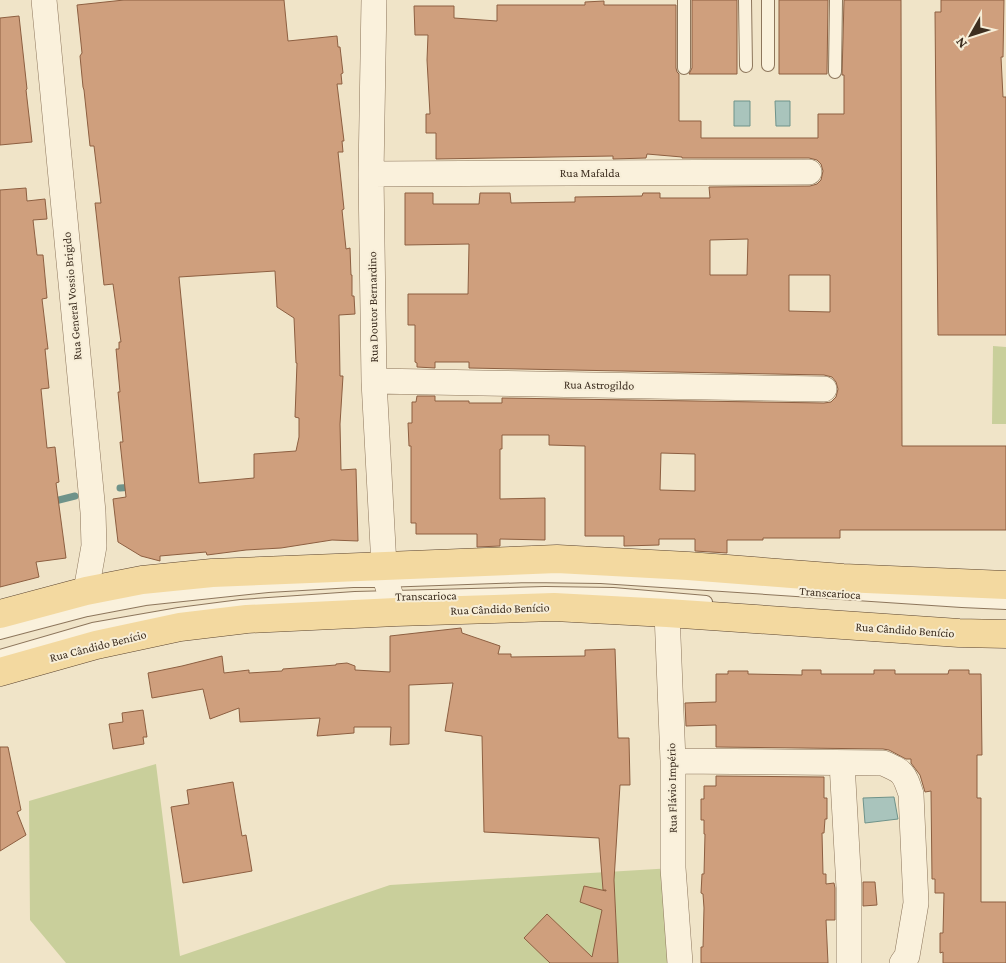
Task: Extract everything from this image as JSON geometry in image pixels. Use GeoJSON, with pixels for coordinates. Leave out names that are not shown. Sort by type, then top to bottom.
{"type":"FeatureCollection","features":[{"type":"Feature","properties":{"kind":"main road","name":"Rua Cândido Benício"},"geometry":{"type":"LineString","coordinates":[[0,672],[96,644],[180,627],[247,619],[389,589],[557,559],[688,566],[843,578],[1006,585]]}},
{"type":"Feature","properties":{"kind":"main road","name":"Rua Cândido Benício"},"geometry":{"type":"LineString","coordinates":[[0,614],[86,591],[142,580],[212,573],[389,589],[554,607],[959,633],[1006,634]]}},
{"type":"Feature","properties":{"kind":"street","name":"Rua General Vossio Brigido"},"geometry":{"type":"LineString","coordinates":[[44,0],[94,512],[94,546],[86,591]]}},
{"type":"Feature","properties":{"kind":"street","name":"Rua Doutor Bernardino"},"geometry":{"type":"LineString","coordinates":[[374,0],[371,174],[374,381],[389,589]]}},
{"type":"Feature","properties":{"kind":"street","name":"Rua Mafalda"},"geometry":{"type":"LineString","coordinates":[[371,174],[809,172]]}},
{"type":"Feature","properties":{"kind":"street","name":"Rua Astrogildo"},"geometry":{"type":"LineString","coordinates":[[374,381],[824,390]]}},
{"type":"Feature","properties":{"kind":"street","name":"Rua Flávio Império"},"geometry":{"type":"LineString","coordinates":[[667,613],[673,761],[673,868],[680,963]]}},
{"type":"Feature","properties":{"kind":"street"},"geometry":{"type":"LineString","coordinates":[[673,761],[883,763],[895,768],[907,779],[911,794],[916,903],[907,956],[902,963]]}},
{"type":"Feature","properties":{"kind":"street"},"geometry":{"type":"LineString","coordinates":[[842,763],[850,888],[849,963]]}},
{"type":"Feature","properties":{"kind":"lane"},"geometry":{"type":"LineString","coordinates":[[684,0],[684,68]]}},
{"type":"Feature","properties":{"kind":"lane"},"geometry":{"type":"LineString","coordinates":[[745,0],[746,66]]}},
{"type":"Feature","properties":{"kind":"lane"},"geometry":{"type":"LineString","coordinates":[[768,0],[768,65]]}},
{"type":"Feature","properties":{"kind":"lane"},"geometry":{"type":"LineString","coordinates":[[835,72],[836,0]]}},
{"type":"Feature","properties":{"kind":"lane","name":"Transcarioca"},"geometry":{"type":"LineString","coordinates":[[0,656],[93,629],[179,614],[241,606],[355,598],[389,589],[528,576],[601,577],[1006,603]]}},
{"type":"Feature","properties":{"kind":"lane","name":"Transcarioca"},"geometry":{"type":"LineString","coordinates":[[0,633],[87,610],[145,599],[268,586],[353,580],[389,589],[612,594],[722,604]]}},
{"type":"Feature","properties":{"kind":"lane","name":"Transcarioca"},"geometry":{"type":"LineString","coordinates":[[760,607],[950,620]]}},
{"type":"Feature","properties":{"kind":"green space"},"geometry":{"type":"Polygon","coordinates":[[[993,346],[1006,347],[1006,424],[992,424],[993,346]]]}},
{"type":"Feature","properties":{"kind":"green space"},"geometry":{"type":"Polygon","coordinates":[[[156,764],[180,956],[390,885],[673,868],[684,963],[66,963],[30,920],[29,801],[156,764]]]}},
{"type":"Feature","properties":{"kind":"water"},"geometry":{"type":"Polygon","coordinates":[[[734,101],[750,101],[750,126],[734,126],[734,101]]]}},
{"type":"Feature","properties":{"kind":"water"},"geometry":{"type":"Polygon","coordinates":[[[775,101],[790,101],[790,126],[776,126],[775,101]]]}},
{"type":"Feature","properties":{"kind":"water"},"geometry":{"type":"Polygon","coordinates":[[[894,797],[898,819],[865,823],[863,798],[894,797]]]}},
{"type":"Feature","properties":{"kind":"building"},"geometry":{"type":"Polygon","coordinates":[[[124,0],[284,0],[288,41],[337,36],[343,73],[341,74],[342,84],[337,84],[344,141],[342,141],[343,152],[338,152],[346,249],[350,248],[352,296],[354,296],[355,314],[339,315],[340,376],[343,376],[340,424],[341,470],[356,469],[358,541],[332,540],[281,548],[207,555],[206,552],[160,556],[160,561],[141,556],[118,542],[113,499],[126,497],[120,442],[123,442],[116,349],[119,349],[119,342],[121,342],[113,284],[104,285],[95,203],[101,203],[94,146],[90,146],[80,56],[82,53],[77,5],[124,0]],[[275,271],[179,277],[199,483],[254,478],[254,454],[296,451],[299,437],[299,418],[295,417],[297,363],[294,318],[277,307],[275,271]]]}},
{"type":"Feature","properties":{"kind":"building"},"geometry":{"type":"Polygon","coordinates":[[[692,0],[737,0],[737,74],[689,74],[692,68],[692,0]]]}},
{"type":"Feature","properties":{"kind":"building"},"geometry":{"type":"Polygon","coordinates":[[[779,0],[828,0],[827,74],[779,74],[779,0]]]}},
{"type":"Feature","properties":{"kind":"building"},"geometry":{"type":"Polygon","coordinates":[[[844,0],[901,0],[902,446],[1006,446],[1006,530],[840,530],[840,538],[727,540],[727,553],[695,551],[695,539],[659,539],[659,545],[624,546],[624,536],[585,536],[585,446],[549,445],[549,435],[502,435],[502,449],[500,449],[500,499],[545,498],[545,540],[500,539],[500,546],[477,547],[477,534],[416,534],[416,523],[411,523],[411,446],[409,446],[408,423],[412,423],[412,402],[416,402],[417,396],[435,396],[435,401],[469,401],[469,403],[502,403],[502,398],[824,403],[831,402],[836,397],[838,389],[832,377],[824,375],[469,368],[469,362],[435,362],[435,368],[417,367],[415,362],[415,325],[408,325],[408,294],[468,294],[469,244],[405,245],[405,193],[433,193],[433,204],[479,204],[480,193],[510,193],[511,203],[575,202],[575,197],[642,196],[643,193],[660,193],[660,198],[710,198],[709,187],[810,186],[817,184],[821,180],[823,171],[821,164],[817,160],[809,158],[682,158],[647,154],[646,158],[613,159],[613,156],[436,159],[436,133],[426,133],[426,114],[430,114],[427,60],[428,35],[415,35],[414,6],[454,6],[454,18],[497,21],[497,5],[585,5],[585,2],[604,1],[604,5],[676,5],[676,68],[679,74],[679,121],[701,121],[701,138],[818,138],[818,114],[844,114],[844,75],[842,75],[844,0]],[[748,239],[710,240],[710,275],[747,275],[748,239]],[[789,275],[789,311],[830,312],[830,275],[789,275]],[[661,453],[660,490],[695,491],[695,454],[661,453]]]}},
{"type":"Feature","properties":{"kind":"building"},"geometry":{"type":"Polygon","coordinates":[[[941,0],[1004,0],[1003,57],[1001,57],[1003,97],[1006,97],[1006,335],[938,335],[935,12],[941,12],[941,0]]]}},
{"type":"Feature","properties":{"kind":"building"},"geometry":{"type":"Polygon","coordinates":[[[19,16],[32,142],[0,145],[0,18],[19,16]]]}},
{"type":"Feature","properties":{"kind":"building"},"geometry":{"type":"Polygon","coordinates":[[[26,188],[27,201],[45,199],[47,219],[33,220],[37,255],[43,255],[47,298],[42,299],[48,349],[45,349],[49,388],[41,389],[47,448],[55,447],[59,482],[56,483],[66,558],[36,562],[39,577],[0,587],[0,190],[26,188]]]}},
{"type":"Feature","properties":{"kind":"building"},"geometry":{"type":"Polygon","coordinates":[[[461,628],[462,633],[500,646],[498,654],[511,654],[511,657],[585,656],[585,650],[615,649],[618,738],[629,738],[630,785],[620,785],[614,880],[618,963],[550,963],[524,938],[547,914],[592,957],[602,910],[580,902],[584,886],[606,891],[603,890],[599,838],[484,832],[482,736],[445,731],[453,683],[409,685],[409,744],[390,745],[391,727],[354,727],[354,733],[317,736],[320,718],[240,722],[239,708],[210,719],[203,689],[152,698],[148,673],[222,656],[224,673],[249,670],[249,673],[282,671],[283,669],[347,663],[355,666],[355,670],[390,672],[390,636],[461,628]]]}},
{"type":"Feature","properties":{"kind":"building"},"geometry":{"type":"Polygon","coordinates":[[[802,670],[821,670],[821,674],[874,674],[874,670],[895,670],[895,674],[948,674],[949,670],[969,670],[969,674],[981,674],[982,755],[977,755],[977,798],[981,798],[981,902],[1006,902],[1006,963],[943,963],[943,952],[940,953],[940,933],[943,933],[944,893],[935,893],[935,879],[932,879],[931,791],[925,792],[920,775],[911,763],[911,759],[906,759],[883,749],[716,747],[716,725],[686,726],[685,703],[716,702],[716,674],[728,674],[728,671],[748,671],[748,674],[802,675],[802,670]]]}},
{"type":"Feature","properties":{"kind":"building"},"geometry":{"type":"Polygon","coordinates":[[[143,710],[147,737],[143,737],[144,744],[113,749],[109,724],[123,722],[122,713],[143,710]]]}},
{"type":"Feature","properties":{"kind":"building"},"geometry":{"type":"Polygon","coordinates":[[[0,747],[8,747],[21,810],[17,812],[26,835],[0,851],[0,747]]]}},
{"type":"Feature","properties":{"kind":"building"},"geometry":{"type":"Polygon","coordinates":[[[716,776],[824,777],[827,819],[825,819],[824,833],[822,833],[823,874],[826,874],[826,884],[834,883],[835,888],[835,920],[826,920],[828,963],[701,963],[704,908],[703,894],[701,893],[702,874],[704,874],[705,834],[704,820],[701,820],[701,799],[704,799],[704,786],[716,786],[716,776]]]}},
{"type":"Feature","properties":{"kind":"building"},"geometry":{"type":"Polygon","coordinates":[[[233,782],[242,836],[246,835],[252,871],[183,883],[171,807],[189,804],[187,790],[233,782]]]}},
{"type":"Feature","properties":{"kind":"building"},"geometry":{"type":"Polygon","coordinates":[[[863,882],[875,882],[877,905],[863,906],[863,882]]]}},
{"type":"Feature","properties":{"kind":"waterway"},"geometry":{"type":"LineString","coordinates":[[120,488],[134,487]]}},
{"type":"Feature","properties":{"kind":"waterway"},"geometry":{"type":"LineString","coordinates":[[51,502],[75,496]]}}]}
